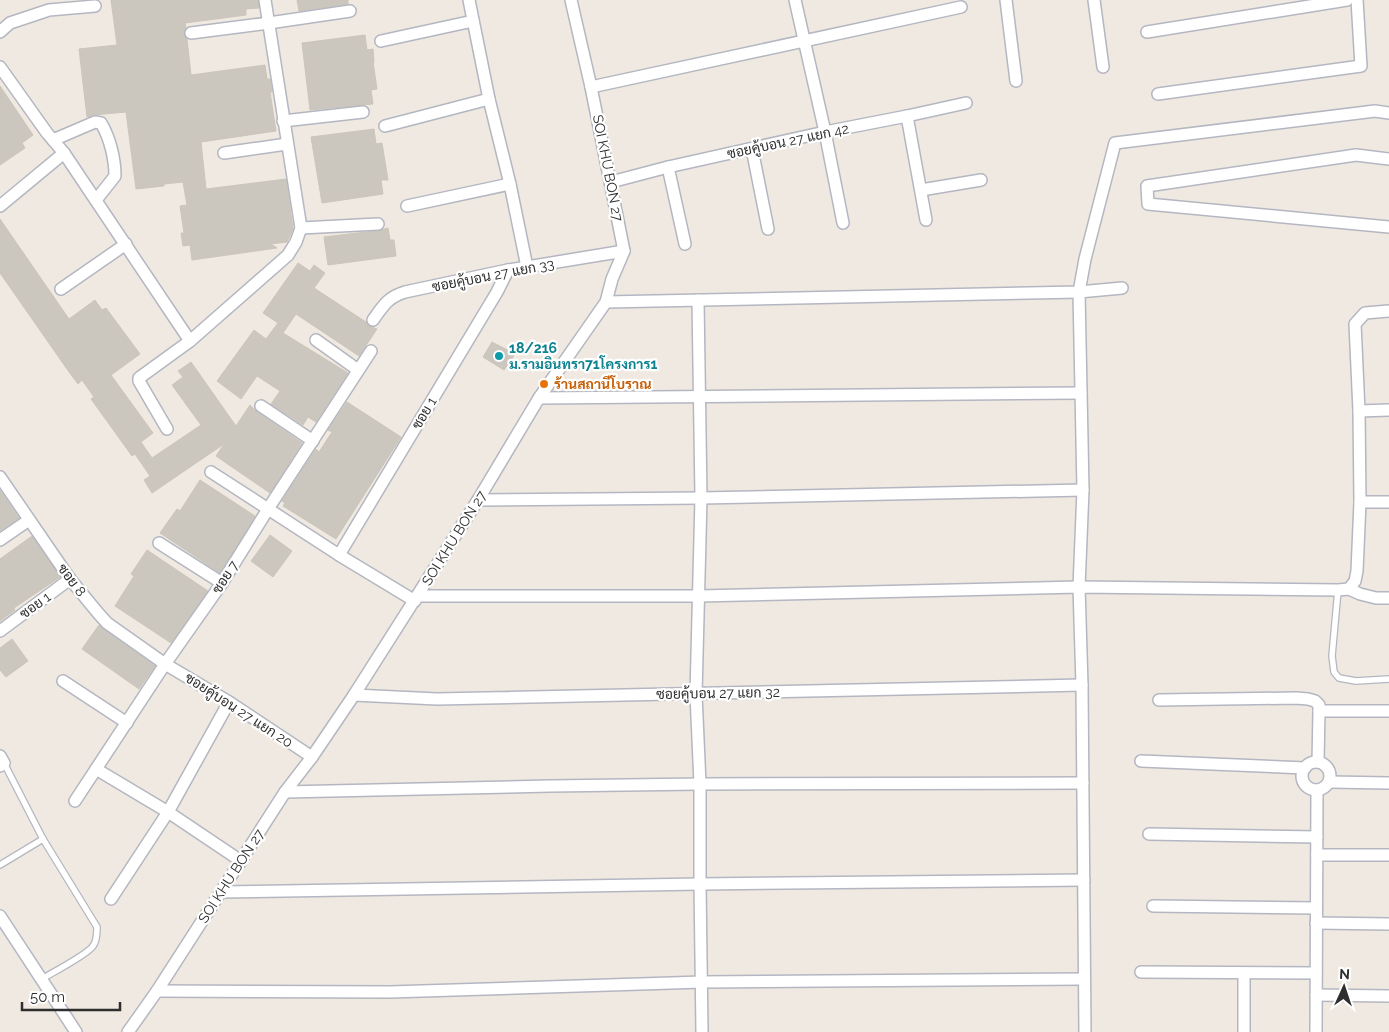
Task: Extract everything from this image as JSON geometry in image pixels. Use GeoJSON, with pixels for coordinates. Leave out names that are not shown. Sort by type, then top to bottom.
{"type":"FeatureCollection","features":[{"type":"Feature","properties":{"kind":"street"},"geometry":{"type":"LineString","coordinates":[[167,429],[139,378],[190,340],[288,255],[296,242],[301,228],[266,0]]}},
{"type":"Feature","properties":{"kind":"street"},"geometry":{"type":"LineString","coordinates":[[469,0],[527,267]]}},
{"type":"Feature","properties":{"kind":"street","name":"SOI KHU BON 27"},"geometry":{"type":"LineString","coordinates":[[128,1032],[157,991],[285,792],[312,757],[354,695],[478,500],[539,398],[606,302],[612,279],[624,251],[591,87],[571,0]]}},
{"type":"Feature","properties":{"kind":"street"},"geometry":{"type":"LineString","coordinates":[[795,0],[825,132],[843,223]]}},
{"type":"Feature","properties":{"kind":"street"},"geometry":{"type":"LineString","coordinates":[[1006,0],[1016,81]]}},
{"type":"Feature","properties":{"kind":"street"},"geometry":{"type":"LineString","coordinates":[[1094,0],[1103,67]]}},
{"type":"Feature","properties":{"kind":"street"},"geometry":{"type":"LineString","coordinates":[[1147,32],[1347,0]]}},
{"type":"Feature","properties":{"kind":"street"},"geometry":{"type":"LineString","coordinates":[[1158,94],[1361,66],[1357,0]]}},
{"type":"Feature","properties":{"kind":"street"},"geometry":{"type":"LineString","coordinates":[[0,32],[10,23],[49,10],[95,6]]}},
{"type":"Feature","properties":{"kind":"street"},"geometry":{"type":"LineString","coordinates":[[591,87],[961,7]]}},
{"type":"Feature","properties":{"kind":"street"},"geometry":{"type":"LineString","coordinates":[[191,33],[350,11]]}},
{"type":"Feature","properties":{"kind":"street"},"geometry":{"type":"LineString","coordinates":[[381,41],[473,21]]}},
{"type":"Feature","properties":{"kind":"street"},"geometry":{"type":"LineString","coordinates":[[0,67],[64,153],[190,340]]}},
{"type":"Feature","properties":{"kind":"street"},"geometry":{"type":"LineString","coordinates":[[385,126],[489,99]]}},
{"type":"Feature","properties":{"kind":"street","name":"ซอยคู้บอน 27 แยก 42"},"geometry":{"type":"LineString","coordinates":[[611,182],[668,167],[825,132],[966,103]]}},
{"type":"Feature","properties":{"kind":"street"},"geometry":{"type":"LineString","coordinates":[[1085,1032],[1082,685],[1079,587],[1083,490],[1079,292],[1085,259],[1115,143],[1375,111],[1389,113]]}},
{"type":"Feature","properties":{"kind":"street"},"geometry":{"type":"LineString","coordinates":[[284,121],[363,112]]}},
{"type":"Feature","properties":{"kind":"street"},"geometry":{"type":"LineString","coordinates":[[908,116],[926,220]]}},
{"type":"Feature","properties":{"kind":"street"},"geometry":{"type":"LineString","coordinates":[[54,140],[95,122],[101,123],[112,152],[115,176],[96,200]]}},
{"type":"Feature","properties":{"kind":"street"},"geometry":{"type":"LineString","coordinates":[[224,153],[287,144]]}},
{"type":"Feature","properties":{"kind":"street"},"geometry":{"type":"LineString","coordinates":[[752,149],[768,228]]}},
{"type":"Feature","properties":{"kind":"street"},"geometry":{"type":"LineString","coordinates":[[0,206],[64,153]]}},
{"type":"Feature","properties":{"kind":"street"},"geometry":{"type":"LineString","coordinates":[[1389,159],[1356,156],[1147,186],[1148,204],[1389,227]]}},
{"type":"Feature","properties":{"kind":"street"},"geometry":{"type":"LineString","coordinates":[[668,167],[686,244]]}},
{"type":"Feature","properties":{"kind":"street"},"geometry":{"type":"LineString","coordinates":[[921,190],[981,180]]}},
{"type":"Feature","properties":{"kind":"street"},"geometry":{"type":"LineString","coordinates":[[407,206],[510,184]]}},
{"type":"Feature","properties":{"kind":"street"},"geometry":{"type":"LineString","coordinates":[[301,228],[378,224]]}},
{"type":"Feature","properties":{"kind":"street"},"geometry":{"type":"LineString","coordinates":[[62,289],[126,244]]}},
{"type":"Feature","properties":{"kind":"street","name":"ซอยคู้บอน 27 แยก 33"},"geometry":{"type":"LineString","coordinates":[[373,320],[385,303],[395,295],[508,270],[624,251]]}},
{"type":"Feature","properties":{"kind":"street","name":"ซอย 1"},"geometry":{"type":"LineString","coordinates":[[339,555],[497,292],[508,270]]}},
{"type":"Feature","properties":{"kind":"street"},"geometry":{"type":"LineString","coordinates":[[606,302],[1079,292],[1122,288]]}},
{"type":"Feature","properties":{"kind":"street"},"geometry":{"type":"LineString","coordinates":[[698,300],[701,498],[696,694],[700,784],[702,1032]]}},
{"type":"Feature","properties":{"kind":"street"},"geometry":{"type":"LineString","coordinates":[[1344,589],[1354,581],[1357,570],[1360,502],[1359,411],[1355,324],[1364,314],[1389,311]]}},
{"type":"Feature","properties":{"kind":"street"},"geometry":{"type":"LineString","coordinates":[[316,340],[358,370]]}},
{"type":"Feature","properties":{"kind":"street","name":"ซอย 7"},"geometry":{"type":"LineString","coordinates":[[75,801],[165,664],[222,583],[371,351]]}},
{"type":"Feature","properties":{"kind":"street"},"geometry":{"type":"LineString","coordinates":[[539,398],[1081,394]]}},
{"type":"Feature","properties":{"kind":"street"},"geometry":{"type":"LineString","coordinates":[[260,406],[313,440]]}},
{"type":"Feature","properties":{"kind":"street"},"geometry":{"type":"LineString","coordinates":[[1359,411],[1389,410]]}},
{"type":"Feature","properties":{"kind":"street"},"geometry":{"type":"LineString","coordinates":[[211,472],[339,555],[416,599],[699,596],[1079,587],[1344,589],[1376,598],[1389,598]]}},
{"type":"Feature","properties":{"kind":"street","name":"ซอย 8"},"geometry":{"type":"LineString","coordinates":[[0,477],[70,579],[98,613],[107,623],[165,664]]}},
{"type":"Feature","properties":{"kind":"street"},"geometry":{"type":"LineString","coordinates":[[478,500],[701,498],[1083,490]]}},
{"type":"Feature","properties":{"kind":"street"},"geometry":{"type":"LineString","coordinates":[[1360,502],[1389,502]]}},
{"type":"Feature","properties":{"kind":"street"},"geometry":{"type":"LineString","coordinates":[[0,540],[28,520]]}},
{"type":"Feature","properties":{"kind":"street"},"geometry":{"type":"LineString","coordinates":[[159,543],[222,583]]}},
{"type":"Feature","properties":{"kind":"street","name":"ซอย 1"},"geometry":{"type":"LineString","coordinates":[[0,631],[70,579]]}},
{"type":"Feature","properties":{"kind":"street","name":"ซอยคู้บอน 27 แยก 20"},"geometry":{"type":"LineString","coordinates":[[165,664],[229,702],[312,757]]}},
{"type":"Feature","properties":{"kind":"street"},"geometry":{"type":"LineString","coordinates":[[63,681],[127,723]]}},
{"type":"Feature","properties":{"kind":"street","name":"ซอยคู้บอน 27 แยก 32"},"geometry":{"type":"LineString","coordinates":[[354,695],[437,699],[1082,685]]}},
{"type":"Feature","properties":{"kind":"street"},"geometry":{"type":"LineString","coordinates":[[1159,700],[1296,698],[1315,701],[1319,705],[1320,711],[1318,762]]}},
{"type":"Feature","properties":{"kind":"street"},"geometry":{"type":"LineString","coordinates":[[111,899],[168,812],[229,702]]}},
{"type":"Feature","properties":{"kind":"street"},"geometry":{"type":"LineString","coordinates":[[1320,711],[1389,711]]}},
{"type":"Feature","properties":{"kind":"street"},"geometry":{"type":"LineString","coordinates":[[1141,761],[1305,768]]}},
{"type":"Feature","properties":{"kind":"street"},"geometry":{"type":"LineString","coordinates":[[1318,762],[1327,767],[1330,772],[1329,782],[1326,786],[1317,790],[1307,787],[1302,778],[1305,768],[1318,762]]}},
{"type":"Feature","properties":{"kind":"street"},"geometry":{"type":"LineString","coordinates":[[96,769],[168,812],[241,861]]}},
{"type":"Feature","properties":{"kind":"street"},"geometry":{"type":"LineString","coordinates":[[285,792],[700,784],[1083,782]]}},
{"type":"Feature","properties":{"kind":"street"},"geometry":{"type":"LineString","coordinates":[[1329,782],[1389,783]]}},
{"type":"Feature","properties":{"kind":"street"},"geometry":{"type":"LineString","coordinates":[[1316,1032],[1317,790]]}},
{"type":"Feature","properties":{"kind":"street"},"geometry":{"type":"LineString","coordinates":[[1149,834],[1317,837]]}},
{"type":"Feature","properties":{"kind":"street"},"geometry":{"type":"LineString","coordinates":[[1317,855],[1389,854]]}},
{"type":"Feature","properties":{"kind":"street"},"geometry":{"type":"LineString","coordinates":[[221,892],[1084,880]]}},
{"type":"Feature","properties":{"kind":"street"},"geometry":{"type":"LineString","coordinates":[[1153,906],[1316,908]]}},
{"type":"Feature","properties":{"kind":"street"},"geometry":{"type":"LineString","coordinates":[[0,916],[76,1032]]}},
{"type":"Feature","properties":{"kind":"street"},"geometry":{"type":"LineString","coordinates":[[1316,923],[1389,924]]}},
{"type":"Feature","properties":{"kind":"street"},"geometry":{"type":"LineString","coordinates":[[1141,972],[1316,973]]}},
{"type":"Feature","properties":{"kind":"street"},"geometry":{"type":"LineString","coordinates":[[1244,973],[1244,1032]]}},
{"type":"Feature","properties":{"kind":"street"},"geometry":{"type":"LineString","coordinates":[[157,991],[390,992],[702,982],[1084,979]]}},
{"type":"Feature","properties":{"kind":"street"},"geometry":{"type":"LineString","coordinates":[[1316,995],[1389,996]]}},
{"type":"Feature","properties":{"kind":"lane"},"geometry":{"type":"LineString","coordinates":[[1344,589],[1332,656],[1334,672],[1339,678],[1356,681],[1389,679]]}},
{"type":"Feature","properties":{"kind":"lane"},"geometry":{"type":"LineString","coordinates":[[1,761],[43,839],[96,927],[97,937],[94,946],[42,979]]}},
{"type":"Feature","properties":{"kind":"lane"},"geometry":{"type":"LineString","coordinates":[[0,866],[43,839]]}},
{"type":"Feature","properties":{"kind":"building"},"geometry":{"type":"Polygon","coordinates":[[[111,0],[258,0],[259,8],[246,9],[246,15],[185,23],[184,33],[187,39],[191,75],[265,65],[267,79],[270,79],[276,131],[201,142],[206,189],[286,179],[293,229],[287,242],[271,244],[277,248],[192,260],[190,245],[183,246],[181,233],[184,233],[180,206],[187,205],[183,182],[136,189],[126,112],[87,117],[79,49],[117,45],[111,0]]]}},
{"type":"Feature","properties":{"kind":"building"},"geometry":{"type":"Polygon","coordinates":[[[297,0],[348,0],[348,4],[299,11],[297,0]]]}},
{"type":"Feature","properties":{"kind":"building"},"geometry":{"type":"Polygon","coordinates":[[[365,35],[367,50],[373,49],[377,89],[371,90],[373,104],[310,110],[302,43],[365,35]]]}},
{"type":"Feature","properties":{"kind":"building"},"geometry":{"type":"Polygon","coordinates":[[[0,86],[33,135],[22,143],[25,148],[0,165],[0,86]]]}},
{"type":"Feature","properties":{"kind":"building"},"geometry":{"type":"Polygon","coordinates":[[[374,129],[376,144],[382,143],[388,180],[381,180],[383,194],[322,203],[311,137],[374,129]]]}},
{"type":"Feature","properties":{"kind":"building"},"geometry":{"type":"Polygon","coordinates":[[[0,219],[69,319],[95,300],[102,310],[106,308],[140,354],[111,375],[153,433],[141,442],[152,458],[201,425],[172,385],[183,377],[178,371],[191,362],[236,426],[250,405],[257,412],[302,443],[270,493],[216,456],[224,444],[152,493],[144,480],[150,476],[135,454],[132,456],[91,399],[94,397],[82,380],[78,384],[69,372],[0,273],[0,219]]]}},
{"type":"Feature","properties":{"kind":"building"},"geometry":{"type":"Polygon","coordinates":[[[388,228],[390,240],[394,240],[396,256],[328,265],[324,237],[378,231],[388,228]]]}},
{"type":"Feature","properties":{"kind":"building"},"geometry":{"type":"Polygon","coordinates":[[[298,263],[310,271],[314,265],[325,273],[314,288],[366,322],[369,326],[377,329],[359,356],[296,314],[283,333],[348,373],[316,422],[308,417],[303,425],[271,404],[280,391],[257,376],[241,399],[217,381],[254,330],[266,339],[278,323],[263,313],[298,263]]]}},
{"type":"Feature","properties":{"kind":"building","name":"18/216 ม.รามอินทรา71โครงการ1"},"geometry":{"type":"Polygon","coordinates":[[[492,342],[515,354],[504,370],[483,357],[492,342]]]}},
{"type":"Feature","properties":{"kind":"building"},"geometry":{"type":"Polygon","coordinates":[[[347,402],[401,437],[336,539],[283,506],[285,503],[282,501],[316,449],[319,452],[332,432],[328,430],[347,402]]]}},
{"type":"Feature","properties":{"kind":"building"},"geometry":{"type":"Polygon","coordinates":[[[200,480],[255,516],[220,573],[160,533],[177,509],[180,511],[200,480]]]}},
{"type":"Feature","properties":{"kind":"building"},"geometry":{"type":"Polygon","coordinates":[[[0,490],[19,518],[0,531],[0,490]]]}},
{"type":"Feature","properties":{"kind":"building"},"geometry":{"type":"Polygon","coordinates":[[[270,535],[292,551],[273,577],[251,561],[270,535]]]}},
{"type":"Feature","properties":{"kind":"building"},"geometry":{"type":"Polygon","coordinates":[[[32,536],[60,577],[14,608],[15,610],[0,621],[0,559],[32,536]]]}},
{"type":"Feature","properties":{"kind":"building"},"geometry":{"type":"Polygon","coordinates":[[[147,550],[208,591],[171,643],[115,606],[134,576],[131,574],[147,550]]]}},
{"type":"Feature","properties":{"kind":"building"},"geometry":{"type":"Polygon","coordinates":[[[99,625],[155,666],[139,689],[82,649],[99,625]]]}},
{"type":"Feature","properties":{"kind":"building"},"geometry":{"type":"Polygon","coordinates":[[[12,639],[28,661],[6,677],[0,670],[0,648],[12,639]]]}},
{"type":"Feature","properties":{"kind":"place","name":"18/216 ม.รามอินทรา71โครงการ1"},"geometry":{"type":"Point","coordinates":[499,356]}},
{"type":"Feature","properties":{"kind":"place","name":"ร้านสถานีโบราณ"},"geometry":{"type":"Point","coordinates":[544,384]}}]}
